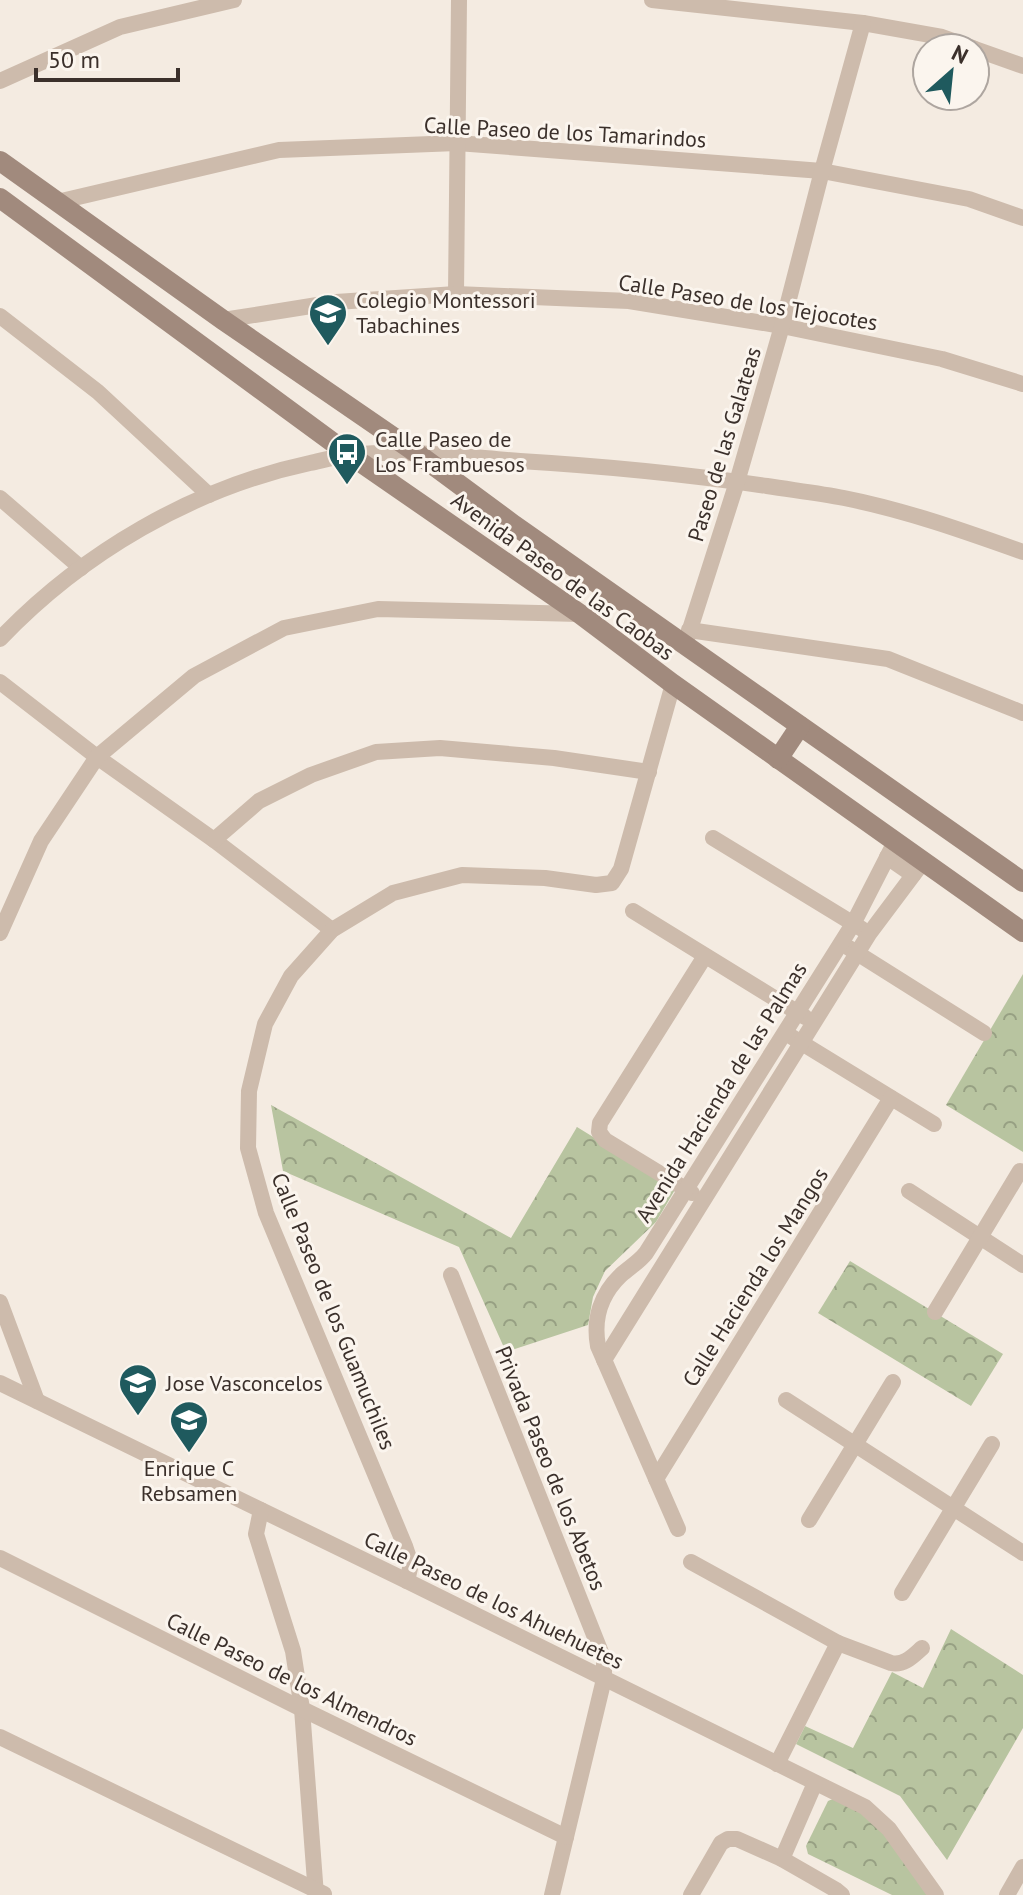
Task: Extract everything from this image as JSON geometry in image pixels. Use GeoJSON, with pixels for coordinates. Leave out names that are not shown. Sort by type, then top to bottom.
{"type":"FeatureCollection","features":[{"type":"Feature","properties":{"kind":"main road","name":"Avenida Paseo de las Caobas"},"geometry":{"type":"LineString","coordinates":[[0,161],[418,454],[514,525],[687,637],[800,726],[1023,882]]}},
{"type":"Feature","properties":{"kind":"main road","name":"Avenida Paseo de las Caobas"},"geometry":{"type":"LineString","coordinates":[[0,198],[350,455],[580,614],[778,759],[891,850],[1023,932]]}},
{"type":"Feature","properties":{"kind":"main road"},"geometry":{"type":"LineString","coordinates":[[778,759],[800,726]]}},
{"type":"Feature","properties":{"kind":"street"},"geometry":{"type":"LineString","coordinates":[[0,81],[120,27],[230,0]]}},
{"type":"Feature","properties":{"kind":"street"},"geometry":{"type":"LineString","coordinates":[[456,294],[459,0]]}},
{"type":"Feature","properties":{"kind":"street"},"geometry":{"type":"LineString","coordinates":[[652,0],[863,23],[914,32]]}},
{"type":"Feature","properties":{"kind":"street","name":"Paseo de las Galateas"},"geometry":{"type":"LineString","coordinates":[[687,637],[737,482],[782,326],[863,23]]}},
{"type":"Feature","properties":{"kind":"street"},"geometry":{"type":"LineString","coordinates":[[991,54],[1023,66]]}},
{"type":"Feature","properties":{"kind":"street","name":"Calle Paseo de los Tamarindos"},"geometry":{"type":"LineString","coordinates":[[57,202],[279,150],[457,143],[822,171],[969,199],[1023,218]]}},
{"type":"Feature","properties":{"kind":"street","name":"Calle Paseo de los Tejocotes"},"geometry":{"type":"LineString","coordinates":[[223,320],[336,302],[456,294],[629,301],[782,326],[942,359],[1023,384]]}},
{"type":"Feature","properties":{"kind":"street"},"geometry":{"type":"LineString","coordinates":[[0,316],[98,392],[209,495]]}},
{"type":"Feature","properties":{"kind":"street"},"geometry":{"type":"LineString","coordinates":[[0,639],[81,568],[139,530],[209,495],[283,469],[350,455],[418,454],[658,471],[737,482],[844,498],[949,525],[1023,552]]}},
{"type":"Feature","properties":{"kind":"street"},"geometry":{"type":"LineString","coordinates":[[0,498],[81,568]]}},
{"type":"Feature","properties":{"kind":"street"},"geometry":{"type":"LineString","coordinates":[[0,933],[41,841],[97,757],[194,676],[284,628],[378,609],[580,614]]}},
{"type":"Feature","properties":{"kind":"street"},"geometry":{"type":"LineString","coordinates":[[687,637],[888,659],[1023,713]]}},
{"type":"Feature","properties":{"kind":"street"},"geometry":{"type":"LineString","coordinates":[[0,682],[332,930]]}},
{"type":"Feature","properties":{"kind":"street"},"geometry":{"type":"LineString","coordinates":[[214,840],[259,801],[311,775],[376,752],[440,748],[554,758],[649,772],[673,684]]}},
{"type":"Feature","properties":{"kind":"street","name":"Calle Paseo de los Guamuchiles"},"geometry":{"type":"LineString","coordinates":[[407,1581],[411,1564],[405,1546],[266,1213],[248,1148],[249,1091],[265,1024],[291,976],[332,930],[393,893],[462,875],[545,878],[596,885],[612,883],[621,869],[649,772]]}},
{"type":"Feature","properties":{"kind":"street"},"geometry":{"type":"LineString","coordinates":[[713,838],[869,934]]}},
{"type":"Feature","properties":{"kind":"street","name":"Avenida Hacienda de las Palmas"},"geometry":{"type":"LineString","coordinates":[[678,1529],[598,1346],[597,1316],[602,1300],[612,1284],[646,1253],[853,924],[891,850]]}},
{"type":"Feature","properties":{"kind":"street","name":"Avenida Hacienda de las Palmas"},"geometry":{"type":"LineString","coordinates":[[604,1360],[869,934],[918,868]]}},
{"type":"Feature","properties":{"kind":"street"},"geometry":{"type":"LineString","coordinates":[[633,911],[814,1023]]}},
{"type":"Feature","properties":{"kind":"street"},"geometry":{"type":"LineString","coordinates":[[841,943],[984,1033]]}},
{"type":"Feature","properties":{"kind":"street"},"geometry":{"type":"LineString","coordinates":[[704,1200],[605,1140],[599,1132],[600,1123],[705,956]]}},
{"type":"Feature","properties":{"kind":"street"},"geometry":{"type":"LineString","coordinates":[[784,1033],[934,1124]]}},
{"type":"Feature","properties":{"kind":"street","name":"Calle Hacienda los Mangos"},"geometry":{"type":"LineString","coordinates":[[656,1479],[891,1098]]}},
{"type":"Feature","properties":{"kind":"street"},"geometry":{"type":"LineString","coordinates":[[935,1312],[1020,1171]]}},
{"type":"Feature","properties":{"kind":"street"},"geometry":{"type":"LineString","coordinates":[[909,1191],[1023,1265]]}},
{"type":"Feature","properties":{"kind":"street","name":"Privada Paseo de los Abetos"},"geometry":{"type":"LineString","coordinates":[[451,1275],[604,1660],[604,1679]]}},
{"type":"Feature","properties":{"kind":"street"},"geometry":{"type":"LineString","coordinates":[[0,1302],[37,1401]]}},
{"type":"Feature","properties":{"kind":"street"},"geometry":{"type":"LineString","coordinates":[[809,1520],[893,1382]]}},
{"type":"Feature","properties":{"kind":"street","name":"Calle Paseo de los Ahuehuetes"},"geometry":{"type":"LineString","coordinates":[[0,1383],[865,1807],[889,1829],[936,1895]]}},
{"type":"Feature","properties":{"kind":"street"},"geometry":{"type":"LineString","coordinates":[[786,1400],[1023,1553]]}},
{"type":"Feature","properties":{"kind":"street"},"geometry":{"type":"LineString","coordinates":[[902,1593],[992,1444]]}},
{"type":"Feature","properties":{"kind":"street"},"geometry":{"type":"LineString","coordinates":[[261,1510],[256,1534],[293,1651],[302,1709],[319,1894]]}},
{"type":"Feature","properties":{"kind":"street","name":"Calle Paseo de los Almendros"},"geometry":{"type":"LineString","coordinates":[[0,1558],[566,1837]]}},
{"type":"Feature","properties":{"kind":"street"},"geometry":{"type":"LineString","coordinates":[[691,1562],[838,1643],[895,1664],[904,1662],[922,1648]]}},
{"type":"Feature","properties":{"kind":"street"},"geometry":{"type":"LineString","coordinates":[[777,1764],[838,1643]]}},
{"type":"Feature","properties":{"kind":"street"},"geometry":{"type":"LineString","coordinates":[[552,1895],[604,1679]]}},
{"type":"Feature","properties":{"kind":"street"},"geometry":{"type":"LineString","coordinates":[[0,1737],[319,1894]]}},
{"type":"Feature","properties":{"kind":"street"},"geometry":{"type":"LineString","coordinates":[[782,1859],[815,1783]]}},
{"type":"Feature","properties":{"kind":"street"},"geometry":{"type":"LineString","coordinates":[[691,1895],[724,1840],[737,1839],[782,1859],[842,1895]]}},
{"type":"Feature","properties":{"kind":"street"},"geometry":{"type":"LineString","coordinates":[[1007,1895],[1023,1867]]}},
{"type":"Feature","properties":{"kind":"green space"},"geometry":{"type":"Polygon","coordinates":[[[1023,974],[1023,1152],[946,1105],[1023,974]]]}},
{"type":"Feature","properties":{"kind":"green space"},"geometry":{"type":"Polygon","coordinates":[[[271,1105],[511,1238],[577,1127],[676,1188],[656,1222],[605,1271],[593,1297],[588,1325],[506,1352],[459,1247],[283,1171],[271,1105]]]}},
{"type":"Feature","properties":{"kind":"green space"},"geometry":{"type":"Polygon","coordinates":[[[850,1261],[1003,1354],[971,1406],[818,1313],[850,1261]]]}},
{"type":"Feature","properties":{"kind":"green space"},"geometry":{"type":"Polygon","coordinates":[[[951,1629],[1023,1675],[1023,1728],[947,1860],[900,1796],[796,1744],[805,1726],[853,1748],[892,1672],[923,1688],[951,1629]]]}},
{"type":"Feature","properties":{"kind":"green space"},"geometry":{"type":"Polygon","coordinates":[[[835,1798],[875,1820],[927,1895],[892,1895],[808,1854],[806,1846],[828,1801],[835,1798]]]}},
{"type":"Feature","properties":{"kind":"place","name":"Colegio Montessori Tabachines"},"geometry":{"type":"Point","coordinates":[328,347]}},
{"type":"Feature","properties":{"kind":"place","name":"Calle Paseo de Los Frambuesos"},"geometry":{"type":"Point","coordinates":[347,486]}},
{"type":"Feature","properties":{"kind":"place","name":"Jose Vasconcelos"},"geometry":{"type":"Point","coordinates":[138,1417]}},
{"type":"Feature","properties":{"kind":"place","name":"Enrique C Rebsamen"},"geometry":{"type":"Point","coordinates":[189,1454]}}]}
